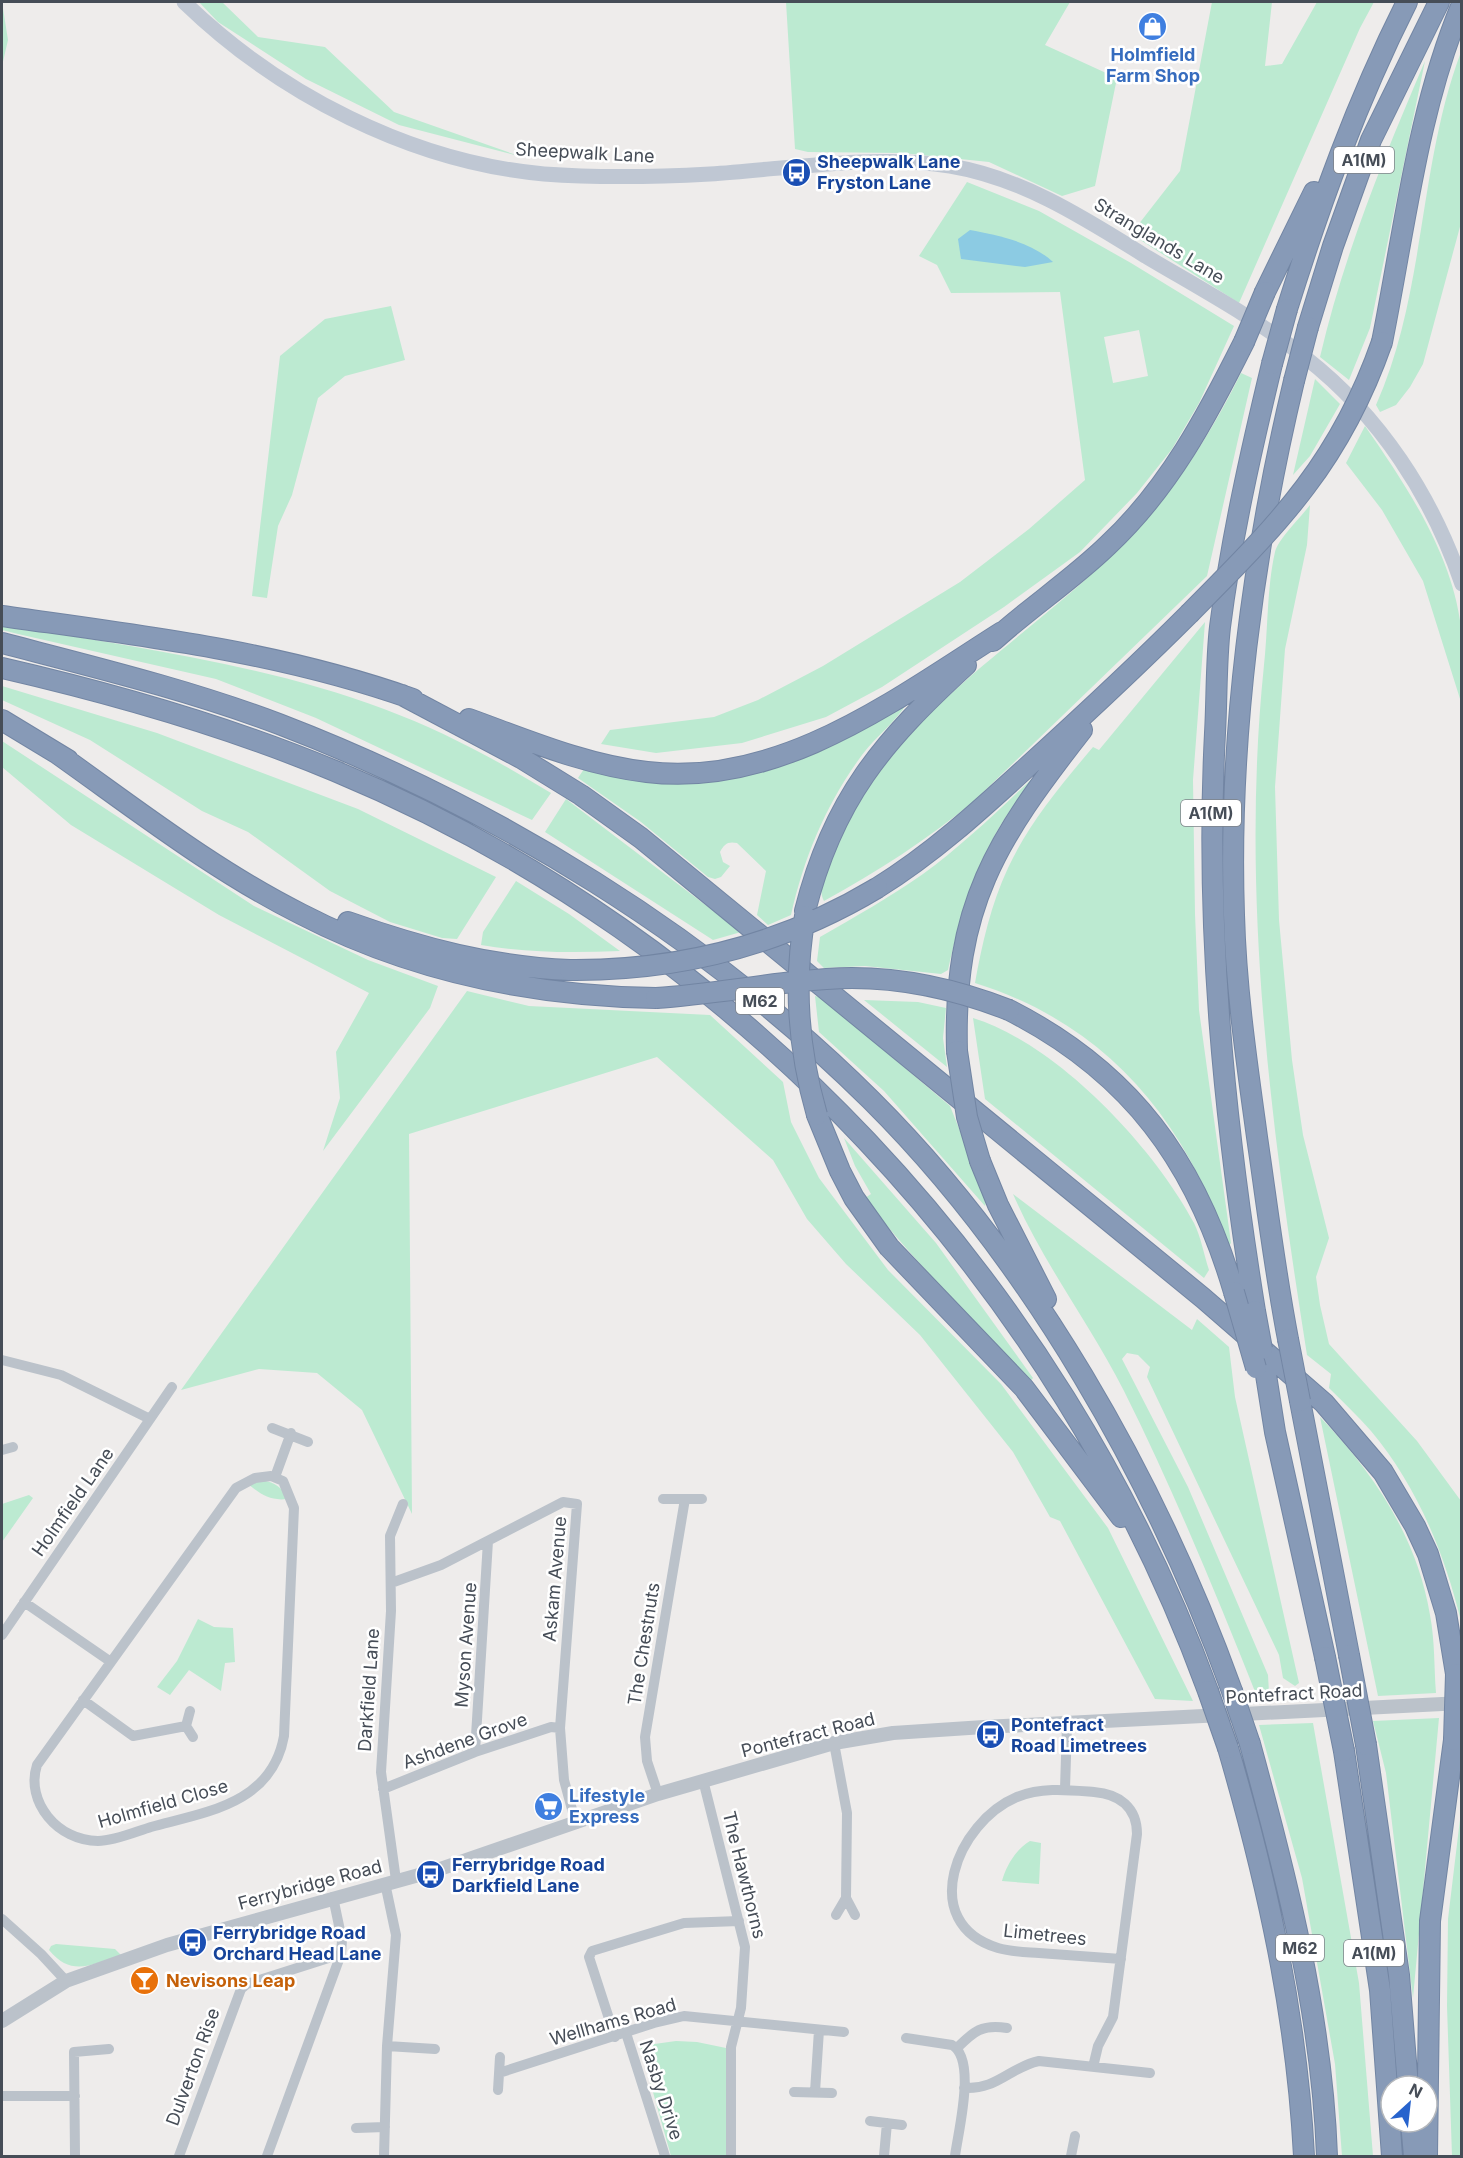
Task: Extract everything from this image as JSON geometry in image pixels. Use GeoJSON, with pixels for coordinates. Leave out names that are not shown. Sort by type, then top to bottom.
{"type":"FeatureCollection","features":[{"type":"Feature","properties":{"kind":"highway","name":"A1(M)"},"geometry":{"type":"LineString","coordinates":[[1392,2157],[1380,1990],[1344,1751],[1261,1371],[1219,1030],[1212,928],[1210,818],[1220,629],[1245,477],[1272,364],[1316,216],[1350,125],[1407,2]]}},
{"type":"Feature","properties":{"kind":"highway","name":"A1(M)"},"geometry":{"type":"LineString","coordinates":[[1407,2074],[1399,1975],[1366,1745],[1277,1280],[1242,1022],[1234,916],[1234,812],[1249,620],[1273,468],[1294,381],[1333,246],[1371,140],[1439,2]]}},
{"type":"Feature","properties":{"kind":"highway"},"geometry":{"type":"LineString","coordinates":[[330,916],[458,956],[507,966],[570,970],[650,967],[730,952],[806,926],[877,888],[915,863],[972,817],[1117,686],[1269,533],[1310,484],[1354,411],[1382,342],[1430,93],[1443,50],[1461,4]]}},
{"type":"Feature","properties":{"kind":"highway"},"geometry":{"type":"LineString","coordinates":[[1167,1590],[1115,1508],[1024,1389],[909,1270],[871,1223],[840,1171],[817,1115],[804,1065],[798,1014],[798,962],[806,911],[830,834],[871,764],[933,695],[1002,632],[1108,546],[1139,513],[1191,444],[1244,342],[1265,292],[1308,203],[1350,125]]}},
{"type":"Feature","properties":{"kind":"highway"},"geometry":{"type":"LineString","coordinates":[[2,616],[212,645],[308,666],[402,695],[584,760],[647,772],[692,775],[769,759],[837,732],[866,717],[1002,632]]}},
{"type":"Feature","properties":{"kind":"highway","name":"M62"},"geometry":{"type":"LineString","coordinates":[[2,643],[119,674],[276,723],[381,767],[483,818],[567,866],[661,927],[749,992],[829,1059],[926,1160],[1030,1293],[1100,1408],[1164,1527],[1206,1618],[1250,1744],[1292,1907],[1325,2103],[1327,2157]]}},
{"type":"Feature","properties":{"kind":"highway","name":"M62"},"geometry":{"type":"LineString","coordinates":[[2,668],[100,692],[199,721],[354,780],[472,837],[540,876],[691,981],[778,1055],[850,1123],[928,1209],[980,1273],[1033,1348],[1090,1439],[1130,1512],[1167,1590],[1208,1691],[1228,1748],[1260,1860],[1273,1921],[1296,2063],[1304,2157]]}},
{"type":"Feature","properties":{"kind":"highway"},"geometry":{"type":"LineString","coordinates":[[1100,1408],[998,1204],[980,1161],[965,1106],[957,1051],[955,1010],[959,968],[971,916],[986,875],[1020,810],[1117,686]]}},
{"type":"Feature","properties":{"kind":"highway"},"geometry":{"type":"LineString","coordinates":[[402,695],[521,758],[581,795],[640,838],[1203,1298],[1324,1403],[1383,1472],[1415,1526],[1444,1603],[1456,1674],[1454,1740],[1430,1922],[1427,2157]]}},
{"type":"Feature","properties":{"kind":"highway"},"geometry":{"type":"LineString","coordinates":[[2,720],[262,882],[330,916],[419,955],[510,984]]}},
{"type":"Feature","properties":{"kind":"highway"},"geometry":{"type":"LineString","coordinates":[[58,754],[215,863],[300,914],[355,939],[459,975],[578,995],[656,998],[724,993],[818,980],[874,979],[943,988],[1009,1010],[1074,1047],[1123,1090],[1153,1125],[1192,1188],[1219,1246],[1261,1371]]}},
{"type":"Feature","properties":{"kind":"highway"},"geometry":{"type":"LineString","coordinates":[[1412,2134],[1414,2157]]}},
{"type":"Feature","properties":{"kind":"main road","name":"Sheepwalk Lane"},"geometry":{"type":"LineString","coordinates":[[184,2],[213,30],[303,92],[342,114],[447,155],[543,174],[639,177],[705,174]]}},
{"type":"Feature","properties":{"kind":"main road","name":"Stranglands Lane"},"geometry":{"type":"LineString","coordinates":[[705,174],[862,163],[948,166],[1014,184],[1074,212],[1278,337],[1344,392],[1379,430],[1409,471],[1434,516],[1461,584]]}},
{"type":"Feature","properties":{"kind":"street"},"geometry":{"type":"LineString","coordinates":[[2,1360],[61,1375],[150,1419]]}},
{"type":"Feature","properties":{"kind":"street","name":"Holmfield Lane"},"geometry":{"type":"LineString","coordinates":[[2,1635],[172,1387]]}},
{"type":"Feature","properties":{"kind":"street"},"geometry":{"type":"LineString","coordinates":[[272,1428],[291,1433],[308,1442]]}},
{"type":"Feature","properties":{"kind":"street"},"geometry":{"type":"LineString","coordinates":[[274,1477],[291,1433]]}},
{"type":"Feature","properties":{"kind":"street"},"geometry":{"type":"LineString","coordinates":[[2,1450],[13,1447]]}},
{"type":"Feature","properties":{"kind":"street","name":"Holmfield Close"},"geometry":{"type":"LineString","coordinates":[[274,1477],[283,1481],[294,1508],[284,1736],[277,1758],[259,1785],[227,1807],[100,1842],[71,1834],[56,1825],[39,1807],[33,1786],[37,1765],[111,1662],[236,1488],[255,1478],[274,1477]]}},
{"type":"Feature","properties":{"kind":"street"},"geometry":{"type":"LineString","coordinates":[[663,1499],[702,1499]]}},
{"type":"Feature","properties":{"kind":"street","name":"The Chestnuts"},"geometry":{"type":"LineString","coordinates":[[658,1794],[647,1761],[645,1737],[685,1499]]}},
{"type":"Feature","properties":{"kind":"street","name":"Askam Avenue"},"geometry":{"type":"LineString","coordinates":[[391,1583],[441,1565],[563,1502],[577,1504],[560,1728],[564,1780],[576,1824]]}},
{"type":"Feature","properties":{"kind":"street","name":"Darkfield Lane"},"geometry":{"type":"LineString","coordinates":[[384,2157],[387,2046],[396,1935],[381,1772],[391,1583],[390,1536],[403,1504]]}},
{"type":"Feature","properties":{"kind":"street","name":"Myson Avenue"},"geometry":{"type":"LineString","coordinates":[[475,1752],[488,1541]]}},
{"type":"Feature","properties":{"kind":"street"},"geometry":{"type":"LineString","coordinates":[[24,1602],[111,1662]]}},
{"type":"Feature","properties":{"kind":"street"},"geometry":{"type":"LineString","coordinates":[[83,1700],[133,1736],[186,1726]]}},
{"type":"Feature","properties":{"kind":"street","name":"Pontefract Road"},"geometry":{"type":"LineString","coordinates":[[390,1882],[438,1870],[703,1780],[834,1743],[893,1733],[1461,1703]]}},
{"type":"Feature","properties":{"kind":"street"},"geometry":{"type":"LineString","coordinates":[[186,1726],[190,1711]]}},
{"type":"Feature","properties":{"kind":"street"},"geometry":{"type":"LineString","coordinates":[[1065,1789],[1067,1724]]}},
{"type":"Feature","properties":{"kind":"street"},"geometry":{"type":"LineString","coordinates":[[186,1726],[194,1737]]}},
{"type":"Feature","properties":{"kind":"street","name":"Ashdene Grove"},"geometry":{"type":"LineString","coordinates":[[383,1789],[475,1752],[551,1727],[560,1728]]}},
{"type":"Feature","properties":{"kind":"street"},"geometry":{"type":"LineString","coordinates":[[834,1743],[847,1813],[846,1898],[855,1915]]}},
{"type":"Feature","properties":{"kind":"street","name":"The Hawthorns"},"geometry":{"type":"LineString","coordinates":[[703,1780],[745,1947],[738,2022],[731,2047],[731,2157]]}},
{"type":"Feature","properties":{"kind":"street","name":"Limetrees"},"geometry":{"type":"LineString","coordinates":[[1093,2067],[1098,2046],[1110,2028],[1115,2007],[1121,1959],[1137,1822],[1124,1801],[1115,1796],[1065,1789],[1046,1790],[1018,1797],[984,1819],[965,1842],[957,1862],[952,1887],[955,1910],[973,1934],[999,1949],[1121,1959]]}},
{"type":"Feature","properties":{"kind":"street","name":"Ferrybridge Road"},"geometry":{"type":"LineString","coordinates":[[2,2021],[66,1981],[178,1942],[390,1882]]}},
{"type":"Feature","properties":{"kind":"street"},"geometry":{"type":"LineString","coordinates":[[267,2157],[341,1954],[342,1940],[333,1897]]}},
{"type":"Feature","properties":{"kind":"street"},"geometry":{"type":"LineString","coordinates":[[836,1915],[846,1898]]}},
{"type":"Feature","properties":{"kind":"street"},"geometry":{"type":"LineString","coordinates":[[2,1920],[41,1954],[66,1981]]}},
{"type":"Feature","properties":{"kind":"street","name":"Nasby Drive"},"geometry":{"type":"LineString","coordinates":[[665,2157],[589,1957],[592,1951],[684,1923],[739,1921]]}},
{"type":"Feature","properties":{"kind":"street","name":"Dulverton Rise"},"geometry":{"type":"LineString","coordinates":[[179,2157],[240,1989],[247,1983],[341,1954]]}},
{"type":"Feature","properties":{"kind":"street","name":"Wellhams Road"},"geometry":{"type":"LineString","coordinates":[[499,2073],[684,2016],[844,2032]]}},
{"type":"Feature","properties":{"kind":"street"},"geometry":{"type":"LineString","coordinates":[[957,2048],[975,2030],[996,2026],[1008,2028]]}},
{"type":"Feature","properties":{"kind":"street"},"geometry":{"type":"LineString","coordinates":[[815,2092],[819,2030]]}},
{"type":"Feature","properties":{"kind":"street"},"geometry":{"type":"LineString","coordinates":[[906,2038],[957,2048]]}},
{"type":"Feature","properties":{"kind":"street"},"geometry":{"type":"LineString","coordinates":[[387,2046],[435,2049]]}},
{"type":"Feature","properties":{"kind":"street"},"geometry":{"type":"LineString","coordinates":[[955,2157],[966,2069],[957,2048]]}},
{"type":"Feature","properties":{"kind":"street"},"geometry":{"type":"LineString","coordinates":[[75,2157],[74,2052],[110,2049]]}},
{"type":"Feature","properties":{"kind":"street"},"geometry":{"type":"LineString","coordinates":[[498,2090],[500,2057]]}},
{"type":"Feature","properties":{"kind":"street"},"geometry":{"type":"LineString","coordinates":[[964,2088],[979,2089],[993,2084],[1028,2063],[1039,2061],[1150,2073]]}},
{"type":"Feature","properties":{"kind":"street"},"geometry":{"type":"LineString","coordinates":[[794,2091],[832,2093]]}},
{"type":"Feature","properties":{"kind":"street"},"geometry":{"type":"LineString","coordinates":[[2,2096],[75,2096]]}},
{"type":"Feature","properties":{"kind":"street"},"geometry":{"type":"LineString","coordinates":[[870,2121],[902,2125]]}},
{"type":"Feature","properties":{"kind":"street"},"geometry":{"type":"LineString","coordinates":[[884,2157],[887,2123]]}},
{"type":"Feature","properties":{"kind":"street"},"geometry":{"type":"LineString","coordinates":[[356,2128],[385,2127]]}},
{"type":"Feature","properties":{"kind":"street"},"geometry":{"type":"LineString","coordinates":[[1071,2157],[1074,2136]]}},
{"type":"Feature","properties":{"kind":"green space"},"geometry":{"type":"Polygon","coordinates":[[[2,2],[8,40],[2,66],[2,2]]]}},
{"type":"Feature","properties":{"kind":"green space"},"geometry":{"type":"Polygon","coordinates":[[[199,2],[222,2],[258,37],[325,47],[394,112],[519,156],[399,125],[306,79],[218,22],[199,2]]]}},
{"type":"Feature","properties":{"kind":"green space"},"geometry":{"type":"Polygon","coordinates":[[[786,2],[1070,2],[1045,45],[1117,78],[1095,186],[1062,196],[989,162],[902,153],[808,152],[795,149],[786,2]]]}},
{"type":"Feature","properties":{"kind":"green space"},"geometry":{"type":"Polygon","coordinates":[[[1212,2],[1272,2],[1265,66],[1282,64],[1317,2],[1374,2],[1360,28],[1239,303],[1131,234],[1180,171],[1212,2]]]}},
{"type":"Feature","properties":{"kind":"green space"},"geometry":{"type":"Polygon","coordinates":[[[1461,52],[1461,223],[1423,364],[1396,405],[1380,412],[1376,405],[1392,362],[1404,319],[1437,140],[1447,95],[1461,52]]]}},
{"type":"Feature","properties":{"kind":"green space"},"geometry":{"type":"Polygon","coordinates":[[[1425,61],[1370,328],[1349,380],[1320,357],[1353,243],[1425,61]]]}},
{"type":"Feature","properties":{"kind":"green space"},"geometry":{"type":"Polygon","coordinates":[[[967,182],[1039,211],[1131,263],[1234,326],[1199,403],[1172,449],[1137,493],[1080,552],[1004,607],[882,687],[826,717],[742,743],[656,753],[601,744],[610,730],[714,717],[758,700],[823,666],[960,582],[1029,529],[1085,480],[1060,292],[951,293],[937,265],[919,256],[967,182]],[[1139,330],[1104,337],[1113,383],[1148,376],[1139,330]]]}},
{"type":"Feature","properties":{"kind":"green space"},"geometry":{"type":"Polygon","coordinates":[[[391,306],[405,360],[345,376],[318,398],[292,495],[278,526],[267,598],[252,596],[280,356],[325,319],[391,306]]]}},
{"type":"Feature","properties":{"kind":"green space"},"geometry":{"type":"Polygon","coordinates":[[[1241,373],[1252,378],[1207,576],[974,801],[902,854],[824,901],[822,883],[834,853],[860,801],[892,756],[927,716],[966,680],[1092,574],[1132,535],[1179,478],[1218,416],[1241,373]]]}},
{"type":"Feature","properties":{"kind":"green space"},"geometry":{"type":"Polygon","coordinates":[[[1315,379],[1340,404],[1310,456],[1293,475],[1315,379]]]}},
{"type":"Feature","properties":{"kind":"green space"},"geometry":{"type":"Polygon","coordinates":[[[1365,426],[1413,499],[1440,552],[1450,580],[1458,608],[1462,637],[1461,702],[1423,581],[1382,510],[1346,463],[1365,426]]]}},
{"type":"Feature","properties":{"kind":"green space"},"geometry":{"type":"Polygon","coordinates":[[[1310,505],[1307,545],[1285,649],[1275,787],[1279,920],[1292,1060],[1303,1135],[1329,1238],[1316,1277],[1329,1344],[1417,1441],[1461,1501],[1461,1621],[1437,1545],[1402,1474],[1371,1431],[1329,1388],[1331,1374],[1307,1355],[1282,1183],[1263,1011],[1258,925],[1257,752],[1272,565],[1277,547],[1285,534],[1310,505]]]}},
{"type":"Feature","properties":{"kind":"green space"},"geometry":{"type":"Polygon","coordinates":[[[1205,622],[1193,780],[1195,914],[1199,1010],[1231,1243],[1228,1247],[1210,1201],[1189,1158],[1164,1118],[1134,1082],[1101,1051],[1064,1024],[1022,1001],[975,983],[992,910],[1008,868],[1026,835],[1093,747],[1099,750],[1205,622]]]}},
{"type":"Feature","properties":{"kind":"green space"},"geometry":{"type":"Polygon","coordinates":[[[2,624],[195,658],[338,693],[384,709],[449,737],[551,793],[532,820],[316,718],[216,679],[2,630],[2,624]]]}},
{"type":"Feature","properties":{"kind":"green space"},"geometry":{"type":"Polygon","coordinates":[[[2,686],[157,733],[358,809],[496,877],[457,939],[442,938],[390,922],[330,891],[248,832],[202,811],[90,740],[2,700],[2,686]]]}},
{"type":"Feature","properties":{"kind":"green space"},"geometry":{"type":"Polygon","coordinates":[[[907,703],[862,755],[827,812],[803,872],[791,915],[768,925],[757,915],[766,871],[737,843],[727,844],[720,852],[723,862],[730,866],[721,877],[715,879],[708,877],[641,822],[578,778],[586,766],[687,780],[907,703]]]}},
{"type":"Feature","properties":{"kind":"green space"},"geometry":{"type":"Polygon","coordinates":[[[2,741],[254,906],[368,960],[438,986],[430,1008],[323,1151],[340,1098],[336,1052],[369,993],[219,915],[71,825],[2,767],[2,741]]]}},
{"type":"Feature","properties":{"kind":"green space"},"geometry":{"type":"Polygon","coordinates":[[[1038,773],[1004,819],[982,860],[962,914],[948,970],[941,974],[865,966],[824,968],[817,961],[820,937],[923,874],[968,838],[1038,773]]]}},
{"type":"Feature","properties":{"kind":"green space"},"geometry":{"type":"Polygon","coordinates":[[[566,799],[741,932],[713,940],[545,832],[566,799]]]}},
{"type":"Feature","properties":{"kind":"green space"},"geometry":{"type":"Polygon","coordinates":[[[516,881],[569,914],[620,951],[550,952],[481,945],[483,932],[516,881]]]}},
{"type":"Feature","properties":{"kind":"green space"},"geometry":{"type":"Polygon","coordinates":[[[467,991],[529,1006],[710,1015],[783,1082],[791,1122],[819,1178],[888,1270],[1001,1384],[1108,1528],[1193,1701],[1155,1699],[1060,1521],[1050,1517],[1013,1452],[920,1335],[846,1264],[807,1219],[773,1160],[657,1057],[409,1134],[412,1514],[362,1410],[317,1373],[259,1369],[181,1390],[467,991]]]}},
{"type":"Feature","properties":{"kind":"green space"},"geometry":{"type":"Polygon","coordinates":[[[815,996],[822,998],[950,1106],[987,1198],[985,1206],[884,1091],[819,1032],[815,996]]]}},
{"type":"Feature","properties":{"kind":"green space"},"geometry":{"type":"Polygon","coordinates":[[[864,1000],[918,1002],[946,1008],[943,1038],[947,1067],[864,1000]]]}},
{"type":"Feature","properties":{"kind":"green space"},"geometry":{"type":"Polygon","coordinates":[[[973,1018],[1005,1031],[1037,1050],[1100,1101],[1128,1131],[1154,1162],[1194,1223],[1209,1270],[1204,1278],[985,1099],[973,1018]]]}},
{"type":"Feature","properties":{"kind":"green space"},"geometry":{"type":"Polygon","coordinates":[[[844,1138],[936,1243],[1033,1378],[1030,1382],[925,1269],[865,1198],[871,1194],[855,1166],[844,1138]]]}},
{"type":"Feature","properties":{"kind":"green space"},"geometry":{"type":"Polygon","coordinates":[[[1013,1194],[1192,1330],[1197,1319],[1229,1347],[1235,1397],[1299,1683],[1295,1686],[1283,1678],[1279,1655],[1147,1377],[1150,1367],[1138,1355],[1127,1353],[1122,1359],[1188,1487],[1268,1675],[1269,1693],[1264,1700],[1258,1699],[1194,1544],[1124,1391],[1038,1244],[1013,1194]]]}},
{"type":"Feature","properties":{"kind":"green space"},"geometry":{"type":"Polygon","coordinates":[[[1320,1417],[1340,1438],[1375,1484],[1404,1533],[1415,1559],[1424,1586],[1432,1625],[1436,1693],[1378,1696],[1320,1417]]]}},
{"type":"Feature","properties":{"kind":"green space"},"geometry":{"type":"Polygon","coordinates":[[[262,1480],[278,1486],[287,1499],[266,1496],[248,1484],[262,1480]]]}},
{"type":"Feature","properties":{"kind":"green space"},"geometry":{"type":"Polygon","coordinates":[[[29,1495],[33,1498],[2,1542],[2,1504],[29,1495]]]}},
{"type":"Feature","properties":{"kind":"green space"},"geometry":{"type":"Polygon","coordinates":[[[198,1619],[214,1627],[233,1628],[235,1662],[225,1663],[221,1691],[189,1670],[170,1695],[157,1687],[177,1661],[198,1619]]]}},
{"type":"Feature","properties":{"kind":"green space"},"geometry":{"type":"Polygon","coordinates":[[[1439,1718],[1413,1998],[1386,1773],[1373,1721],[1439,1718]]]}},
{"type":"Feature","properties":{"kind":"green space"},"geometry":{"type":"Polygon","coordinates":[[[1313,1723],[1359,1983],[1373,2156],[1342,2156],[1335,2064],[1302,1878],[1259,1725],[1313,1723]]]}},
{"type":"Feature","properties":{"kind":"green space"},"geometry":{"type":"Polygon","coordinates":[[[1461,1811],[1462,2156],[1452,2156],[1447,2006],[1448,1919],[1461,1811]]]}},
{"type":"Feature","properties":{"kind":"green space"},"geometry":{"type":"Polygon","coordinates":[[[1030,1841],[1041,1843],[1039,1884],[1002,1881],[1012,1858],[1030,1841]]]}},
{"type":"Feature","properties":{"kind":"green space"},"geometry":{"type":"Polygon","coordinates":[[[56,1944],[115,1949],[121,1955],[92,1965],[74,1966],[58,1959],[49,1950],[56,1944]]]}},
{"type":"Feature","properties":{"kind":"green space"},"geometry":{"type":"Polygon","coordinates":[[[676,2041],[697,2042],[726,2048],[726,2156],[671,2156],[640,2046],[676,2041]]]}},
{"type":"Feature","properties":{"kind":"water"},"geometry":{"type":"Polygon","coordinates":[[[970,230],[1025,244],[1053,262],[1025,267],[961,259],[958,239],[970,230]]]}},
{"type":"Feature","properties":{"kind":"place","name":"Holmfield Farm Shop"},"geometry":{"type":"Point","coordinates":[1153,26]}},
{"type":"Feature","properties":{"kind":"place","name":"Sheepwalk Lane Fryston Lane"},"geometry":{"type":"Point","coordinates":[796,172]}},
{"type":"Feature","properties":{"kind":"place","name":"Pontefract Road Limetrees"},"geometry":{"type":"Point","coordinates":[990,1735]}},
{"type":"Feature","properties":{"kind":"place","name":"Lifestyle Express"},"geometry":{"type":"Point","coordinates":[548,1806]}},
{"type":"Feature","properties":{"kind":"place","name":"Ferrybridge Road Darkfield Lane"},"geometry":{"type":"Point","coordinates":[431,1875]}},
{"type":"Feature","properties":{"kind":"place","name":"Ferrybridge Road Orchard Head Lane"},"geometry":{"type":"Point","coordinates":[192,1943]}},
{"type":"Feature","properties":{"kind":"place","name":"Nevisons Leap"},"geometry":{"type":"Point","coordinates":[145,1981]}}]}
